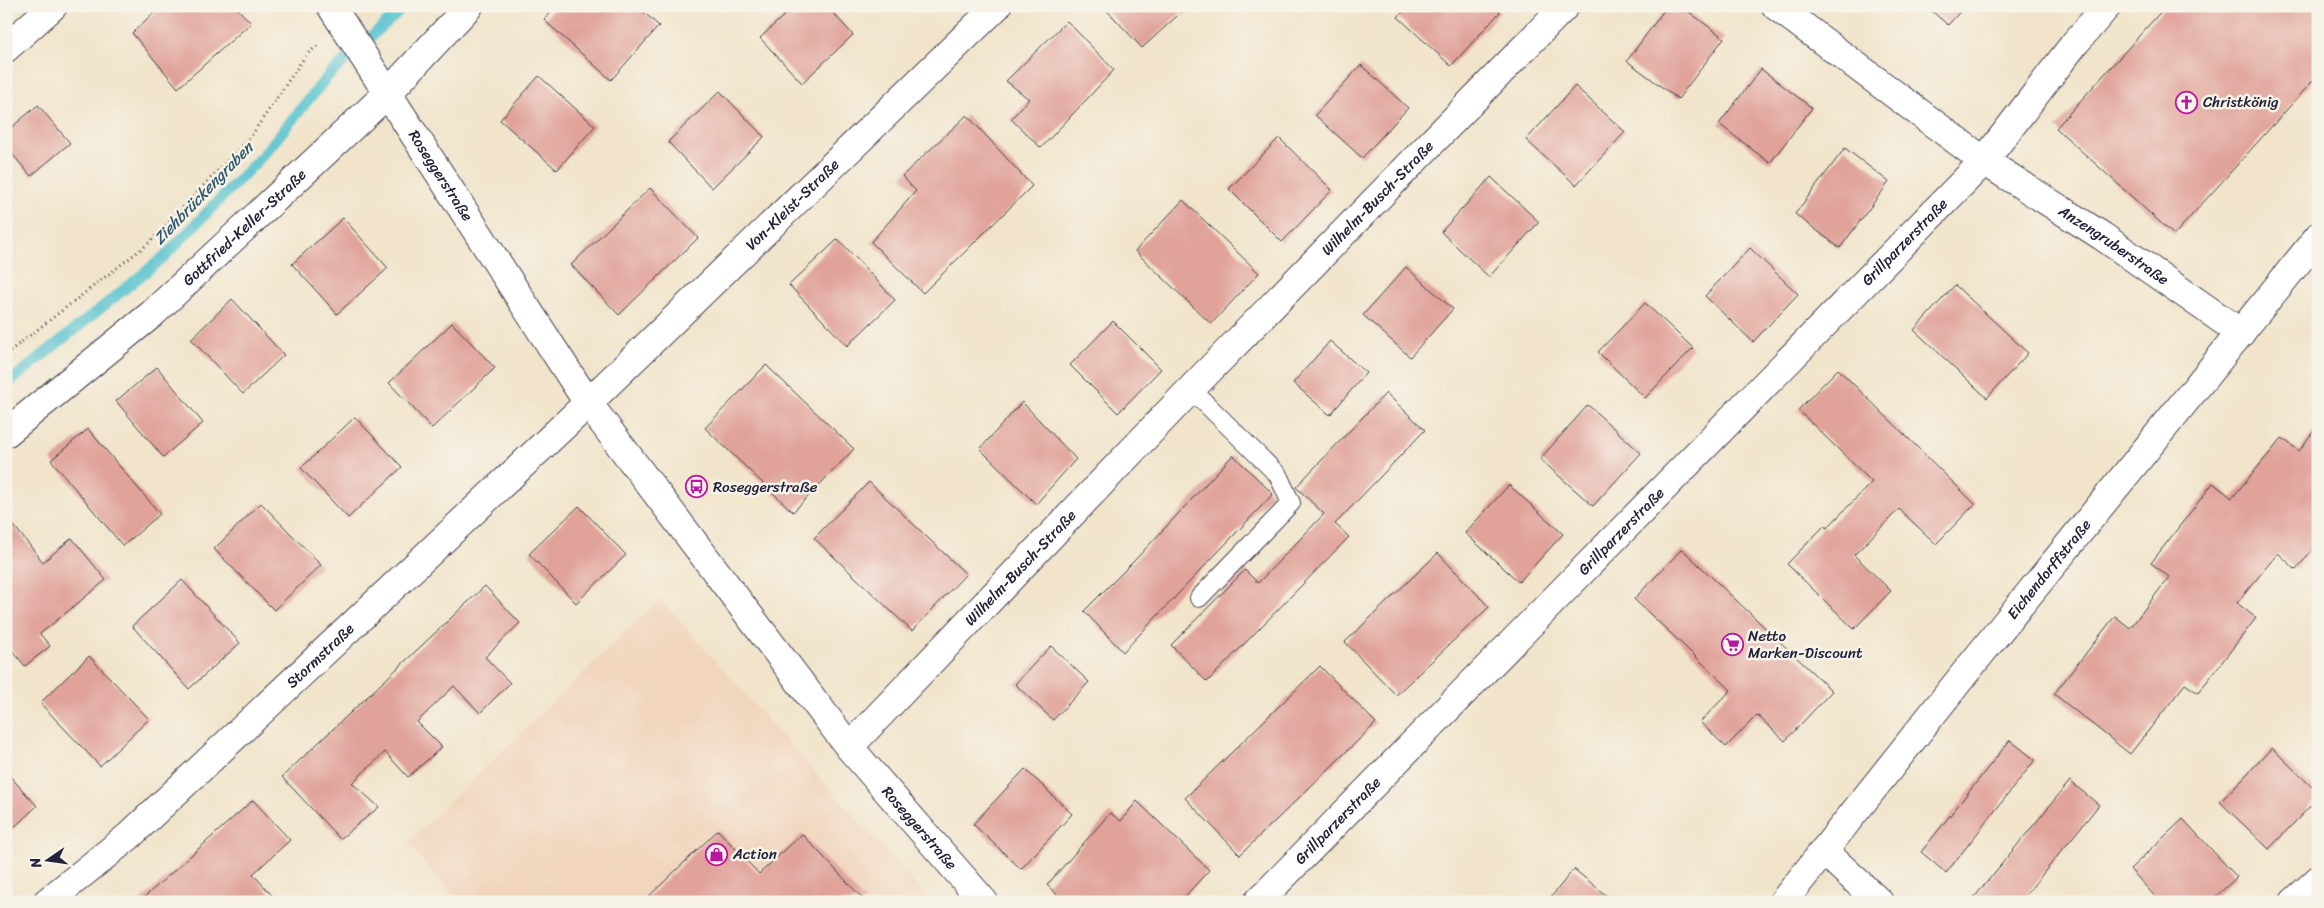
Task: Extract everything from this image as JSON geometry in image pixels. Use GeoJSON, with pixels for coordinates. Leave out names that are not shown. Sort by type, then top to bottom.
{"type":"FeatureCollection","features":[{"type":"Feature","properties":{"kind":"street"},"geometry":{"type":"LineString","coordinates":[[6,48],[53,6]]}},
{"type":"Feature","properties":{"kind":"street","name":"Gottfried-Keller-Straße"},"geometry":{"type":"LineString","coordinates":[[6,433],[152,314],[387,94],[469,6]]}},
{"type":"Feature","properties":{"kind":"street","name":"Von-Kleist-Straße"},"geometry":{"type":"LineString","coordinates":[[588,404],[996,6]]}},
{"type":"Feature","properties":{"kind":"street","name":"Wilhelm-Busch-Straße"},"geometry":{"type":"LineString","coordinates":[[849,748],[1191,390],[1565,6]]}},
{"type":"Feature","properties":{"kind":"street","name":"Anzengruberstraße"},"geometry":{"type":"LineString","coordinates":[[1776,6],[1984,161],[2102,236],[2240,333]]}},
{"type":"Feature","properties":{"kind":"street"},"geometry":{"type":"LineString","coordinates":[[1984,161],[2075,43],[2107,6]]}},
{"type":"Feature","properties":{"kind":"street","name":"Roseggerstraße"},"geometry":{"type":"LineString","coordinates":[[341,21],[588,404],[849,748],[984,902]]}},
{"type":"Feature","properties":{"kind":"street","name":"Grillparzerstraße"},"geometry":{"type":"LineString","coordinates":[[1258,902],[1984,161]]}},
{"type":"Feature","properties":{"kind":"street","name":"Eichendorffstraße"},"geometry":{"type":"LineString","coordinates":[[1783,902],[1964,673],[2318,237]]}},
{"type":"Feature","properties":{"kind":"street","name":"Stormstraße"},"geometry":{"type":"LineString","coordinates":[[48,902],[129,836],[588,404]]}},
{"type":"Feature","properties":{"kind":"street"},"geometry":{"type":"LineString","coordinates":[[1824,850],[1879,902]]}},
{"type":"Feature","properties":{"kind":"street"},"geometry":{"type":"LineString","coordinates":[[2294,902],[2318,880]]}},
{"type":"Feature","properties":{"kind":"lane"},"geometry":{"type":"LineString","coordinates":[[1191,390],[1278,475],[1291,503],[1199,598]]}},
{"type":"Feature","properties":{"kind":"path"},"geometry":{"type":"LineString","coordinates":[[6,354],[149,244],[251,136],[306,54],[341,21]]}},
{"type":"Feature","properties":{"kind":"shaded area"},"geometry":{"type":"Polygon","coordinates":[[[660,599],[931,902],[459,902],[407,843],[660,599]]]}},
{"type":"Feature","properties":{"kind":"building"},"geometry":{"type":"Polygon","coordinates":[[[161,6],[235,6],[251,23],[178,88],[132,33],[161,6]]]}},
{"type":"Feature","properties":{"kind":"building"},"geometry":{"type":"Polygon","coordinates":[[[556,6],[637,6],[659,26],[611,80],[544,20],[556,6]]]}},
{"type":"Feature","properties":{"kind":"building"},"geometry":{"type":"Polygon","coordinates":[[[794,6],[827,6],[853,35],[802,83],[760,38],[794,6]]]}},
{"type":"Feature","properties":{"kind":"building"},"geometry":{"type":"Polygon","coordinates":[[[1103,6],[1188,6],[1142,48],[1103,6]]]}},
{"type":"Feature","properties":{"kind":"building"},"geometry":{"type":"Polygon","coordinates":[[[1408,6],[1494,6],[1500,12],[1451,66],[1398,17],[1408,6]]]}},
{"type":"Feature","properties":{"kind":"building"},"geometry":{"type":"Polygon","coordinates":[[[1667,6],[1681,6],[1724,38],[1678,99],[1627,61],[1667,6]]]}},
{"type":"Feature","properties":{"kind":"building"},"geometry":{"type":"Polygon","coordinates":[[[1926,6],[1965,6],[1948,25],[1926,6]]]}},
{"type":"Feature","properties":{"kind":"building","name":"Christkönig"},"geometry":{"type":"Polygon","coordinates":[[[2166,6],[2318,6],[2318,75],[2174,235],[2056,128],[2166,6]]]}},
{"type":"Feature","properties":{"kind":"building"},"geometry":{"type":"Polygon","coordinates":[[[1067,21],[1114,70],[1041,148],[1011,119],[1029,99],[1006,81],[1067,21]]]}},
{"type":"Feature","properties":{"kind":"building"},"geometry":{"type":"Polygon","coordinates":[[[1361,65],[1408,108],[1362,158],[1315,115],[1361,65]]]}},
{"type":"Feature","properties":{"kind":"building"},"geometry":{"type":"Polygon","coordinates":[[[1761,69],[1812,108],[1770,163],[1719,124],[1761,69]]]}},
{"type":"Feature","properties":{"kind":"building"},"geometry":{"type":"Polygon","coordinates":[[[539,76],[595,126],[557,170],[500,120],[539,76]]]}},
{"type":"Feature","properties":{"kind":"building"},"geometry":{"type":"Polygon","coordinates":[[[1575,86],[1625,132],[1576,185],[1526,140],[1575,86]]]}},
{"type":"Feature","properties":{"kind":"building"},"geometry":{"type":"Polygon","coordinates":[[[720,91],[764,137],[712,188],[668,142],[720,91]]]}},
{"type":"Feature","properties":{"kind":"building"},"geometry":{"type":"Polygon","coordinates":[[[38,105],[70,143],[31,176],[6,147],[6,132],[38,105]]]}},
{"type":"Feature","properties":{"kind":"building"},"geometry":{"type":"Polygon","coordinates":[[[967,115],[1032,186],[923,293],[871,242],[916,191],[902,176],[967,115]]]}},
{"type":"Feature","properties":{"kind":"building"},"geometry":{"type":"Polygon","coordinates":[[[1279,138],[1332,190],[1282,242],[1229,189],[1279,138]]]}},
{"type":"Feature","properties":{"kind":"building"},"geometry":{"type":"Polygon","coordinates":[[[1845,148],[1889,182],[1840,248],[1795,214],[1845,148]]]}},
{"type":"Feature","properties":{"kind":"building"},"geometry":{"type":"Polygon","coordinates":[[[1491,177],[1539,222],[1489,277],[1441,232],[1491,177]]]}},
{"type":"Feature","properties":{"kind":"building"},"geometry":{"type":"Polygon","coordinates":[[[650,188],[698,238],[619,315],[571,265],[650,188]]]}},
{"type":"Feature","properties":{"kind":"building"},"geometry":{"type":"Polygon","coordinates":[[[1183,200],[1259,273],[1211,324],[1135,251],[1183,200]]]}},
{"type":"Feature","properties":{"kind":"building"},"geometry":{"type":"Polygon","coordinates":[[[343,218],[388,268],[337,314],[292,264],[343,218]]]}},
{"type":"Feature","properties":{"kind":"building"},"geometry":{"type":"Polygon","coordinates":[[[838,239],[895,300],[847,346],[789,285],[838,239]]]}},
{"type":"Feature","properties":{"kind":"building"},"geometry":{"type":"Polygon","coordinates":[[[1750,248],[1798,294],[1753,342],[1705,296],[1750,248]]]}},
{"type":"Feature","properties":{"kind":"building"},"geometry":{"type":"Polygon","coordinates":[[[1406,267],[1453,309],[1410,357],[1363,315],[1406,267]]]}},
{"type":"Feature","properties":{"kind":"building"},"geometry":{"type":"Polygon","coordinates":[[[1955,285],[2028,353],[1987,398],[1914,330],[1955,285]]]}},
{"type":"Feature","properties":{"kind":"building"},"geometry":{"type":"Polygon","coordinates":[[[232,299],[284,355],[243,394],[191,339],[232,299]]]}},
{"type":"Feature","properties":{"kind":"building"},"geometry":{"type":"Polygon","coordinates":[[[1645,303],[1693,348],[1645,398],[1598,352],[1645,303]]]}},
{"type":"Feature","properties":{"kind":"building"},"geometry":{"type":"Polygon","coordinates":[[[1113,321],[1161,369],[1118,413],[1070,365],[1113,321]]]}},
{"type":"Feature","properties":{"kind":"building"},"geometry":{"type":"Polygon","coordinates":[[[452,323],[495,368],[432,428],[389,383],[452,323]]]}},
{"type":"Feature","properties":{"kind":"building"},"geometry":{"type":"Polygon","coordinates":[[[1330,341],[1366,373],[1330,415],[1293,383],[1330,341]]]}},
{"type":"Feature","properties":{"kind":"building"},"geometry":{"type":"Polygon","coordinates":[[[766,365],[854,449],[793,512],[705,428],[766,365]]]}},
{"type":"Feature","properties":{"kind":"building"},"geometry":{"type":"Polygon","coordinates":[[[157,367],[203,423],[163,457],[116,401],[157,367]]]}},
{"type":"Feature","properties":{"kind":"building"},"geometry":{"type":"Polygon","coordinates":[[[1838,369],[1975,504],[1936,544],[1899,509],[1854,555],[1891,591],[1854,629],[1787,564],[1824,526],[1827,528],[1872,482],[1798,410],[1838,369]]]}},
{"type":"Feature","properties":{"kind":"building"},"geometry":{"type":"Polygon","coordinates":[[[1386,393],[1425,430],[1335,524],[1349,537],[1207,682],[1171,645],[1245,570],[1258,583],[1324,514],[1296,487],[1386,393]]]}},
{"type":"Feature","properties":{"kind":"building"},"geometry":{"type":"Polygon","coordinates":[[[1022,402],[1076,459],[1036,504],[980,449],[1022,402]]]}},
{"type":"Feature","properties":{"kind":"building"},"geometry":{"type":"Polygon","coordinates":[[[1588,405],[1641,453],[1593,506],[1540,459],[1588,405]]]}},
{"type":"Feature","properties":{"kind":"building"},"geometry":{"type":"Polygon","coordinates":[[[355,417],[402,467],[348,518],[301,468],[355,417]]]}},
{"type":"Feature","properties":{"kind":"building"},"geometry":{"type":"Polygon","coordinates":[[[2318,425],[2318,542],[2296,570],[2278,553],[2237,603],[2256,618],[2198,693],[2185,684],[2130,754],[2054,694],[2115,616],[2130,628],[2169,577],[2151,563],[2213,483],[2232,498],[2282,438],[2299,451],[2318,425]]]}},
{"type":"Feature","properties":{"kind":"building"},"geometry":{"type":"Polygon","coordinates":[[[88,429],[160,514],[123,546],[51,460],[88,429]]]}},
{"type":"Feature","properties":{"kind":"building"},"geometry":{"type":"Polygon","coordinates":[[[1233,455],[1273,494],[1123,652],[1084,611],[1135,560],[1233,455]]]}},
{"type":"Feature","properties":{"kind":"building"},"geometry":{"type":"Polygon","coordinates":[[[869,482],[966,574],[912,631],[814,538],[869,482]]]}},
{"type":"Feature","properties":{"kind":"building"},"geometry":{"type":"Polygon","coordinates":[[[1509,485],[1563,534],[1519,582],[1465,533],[1509,485]]]}},
{"type":"Feature","properties":{"kind":"building"},"geometry":{"type":"Polygon","coordinates":[[[261,503],[321,565],[274,610],[214,549],[261,503]]]}},
{"type":"Feature","properties":{"kind":"building"},"geometry":{"type":"Polygon","coordinates":[[[579,506],[626,555],[576,603],[529,554],[579,506]]]}},
{"type":"Feature","properties":{"kind":"building"},"geometry":{"type":"Polygon","coordinates":[[[10,521],[43,562],[72,538],[106,580],[40,634],[50,646],[25,666],[6,643],[6,524],[10,521]]]}},
{"type":"Feature","properties":{"kind":"building","name":"Netto Marken-Discount"},"geometry":{"type":"Polygon","coordinates":[[[1682,549],[1832,691],[1785,741],[1757,715],[1726,747],[1700,722],[1731,690],[1634,599],[1682,549]]]}},
{"type":"Feature","properties":{"kind":"building"},"geometry":{"type":"Polygon","coordinates":[[[1438,553],[1489,607],[1396,695],[1345,642],[1438,553]]]}},
{"type":"Feature","properties":{"kind":"building"},"geometry":{"type":"Polygon","coordinates":[[[182,580],[240,643],[189,689],[132,626],[182,580]]]}},
{"type":"Feature","properties":{"kind":"building"},"geometry":{"type":"Polygon","coordinates":[[[485,586],[520,623],[485,657],[510,683],[480,713],[454,686],[417,722],[442,747],[408,777],[385,752],[352,783],[379,807],[340,839],[282,777],[485,586]]]}},
{"type":"Feature","properties":{"kind":"building"},"geometry":{"type":"Polygon","coordinates":[[[1051,646],[1089,682],[1053,720],[1015,684],[1051,646]]]}},
{"type":"Feature","properties":{"kind":"building"},"geometry":{"type":"Polygon","coordinates":[[[89,656],[149,719],[100,766],[40,703],[89,656]]]}},
{"type":"Feature","properties":{"kind":"building"},"geometry":{"type":"Polygon","coordinates":[[[1320,666],[1376,723],[1240,855],[1185,798],[1320,666]]]}},
{"type":"Feature","properties":{"kind":"building"},"geometry":{"type":"Polygon","coordinates":[[[2010,740],[2035,760],[1946,873],[1921,852],[2010,740]]]}},
{"type":"Feature","properties":{"kind":"building"},"geometry":{"type":"Polygon","coordinates":[[[2272,748],[2318,793],[2318,798],[2269,849],[2220,802],[2272,748]]]}},
{"type":"Feature","properties":{"kind":"building"},"geometry":{"type":"Polygon","coordinates":[[[1025,769],[1072,814],[1021,869],[973,824],[1025,769]]]}},
{"type":"Feature","properties":{"kind":"building"},"geometry":{"type":"Polygon","coordinates":[[[6,772],[37,806],[6,835],[6,772]]]}},
{"type":"Feature","properties":{"kind":"building"},"geometry":{"type":"Polygon","coordinates":[[[2070,781],[2099,805],[2020,902],[1974,902],[1972,900],[2070,781]]]}},
{"type":"Feature","properties":{"kind":"building"},"geometry":{"type":"Polygon","coordinates":[[[253,800],[290,840],[253,874],[276,900],[275,902],[139,902],[253,800]]]}},
{"type":"Feature","properties":{"kind":"building"},"geometry":{"type":"Polygon","coordinates":[[[1137,801],[1209,870],[1180,902],[1065,902],[1047,885],[1110,813],[1121,821],[1137,801]]]}},
{"type":"Feature","properties":{"kind":"building"},"geometry":{"type":"Polygon","coordinates":[[[2183,819],[2237,877],[2210,902],[2160,902],[2130,869],[2183,819]]]}},
{"type":"Feature","properties":{"kind":"building","name":"Action"},"geometry":{"type":"Polygon","coordinates":[[[718,830],[759,874],[802,834],[866,902],[643,902],[718,830]]]}},
{"type":"Feature","properties":{"kind":"building"},"geometry":{"type":"Polygon","coordinates":[[[1574,869],[1614,902],[1547,902],[1574,869]]]}},
{"type":"Feature","properties":{"kind":"waterway","name":"Ziehbrückengraben"},"geometry":{"type":"LineString","coordinates":[[6,385],[164,257],[263,155],[328,76],[405,6]]}},
{"type":"Feature","properties":{"kind":"place","name":"Christkönig"},"geometry":{"type":"Point","coordinates":[2187,102]}},
{"type":"Feature","properties":{"kind":"place","name":"Roseggerstraße"},"geometry":{"type":"Point","coordinates":[697,487]}},
{"type":"Feature","properties":{"kind":"place","name":"Netto Marken-Discount"},"geometry":{"type":"Point","coordinates":[1732,645]}},
{"type":"Feature","properties":{"kind":"place","name":"Action"},"geometry":{"type":"Point","coordinates":[717,854]}}]}
